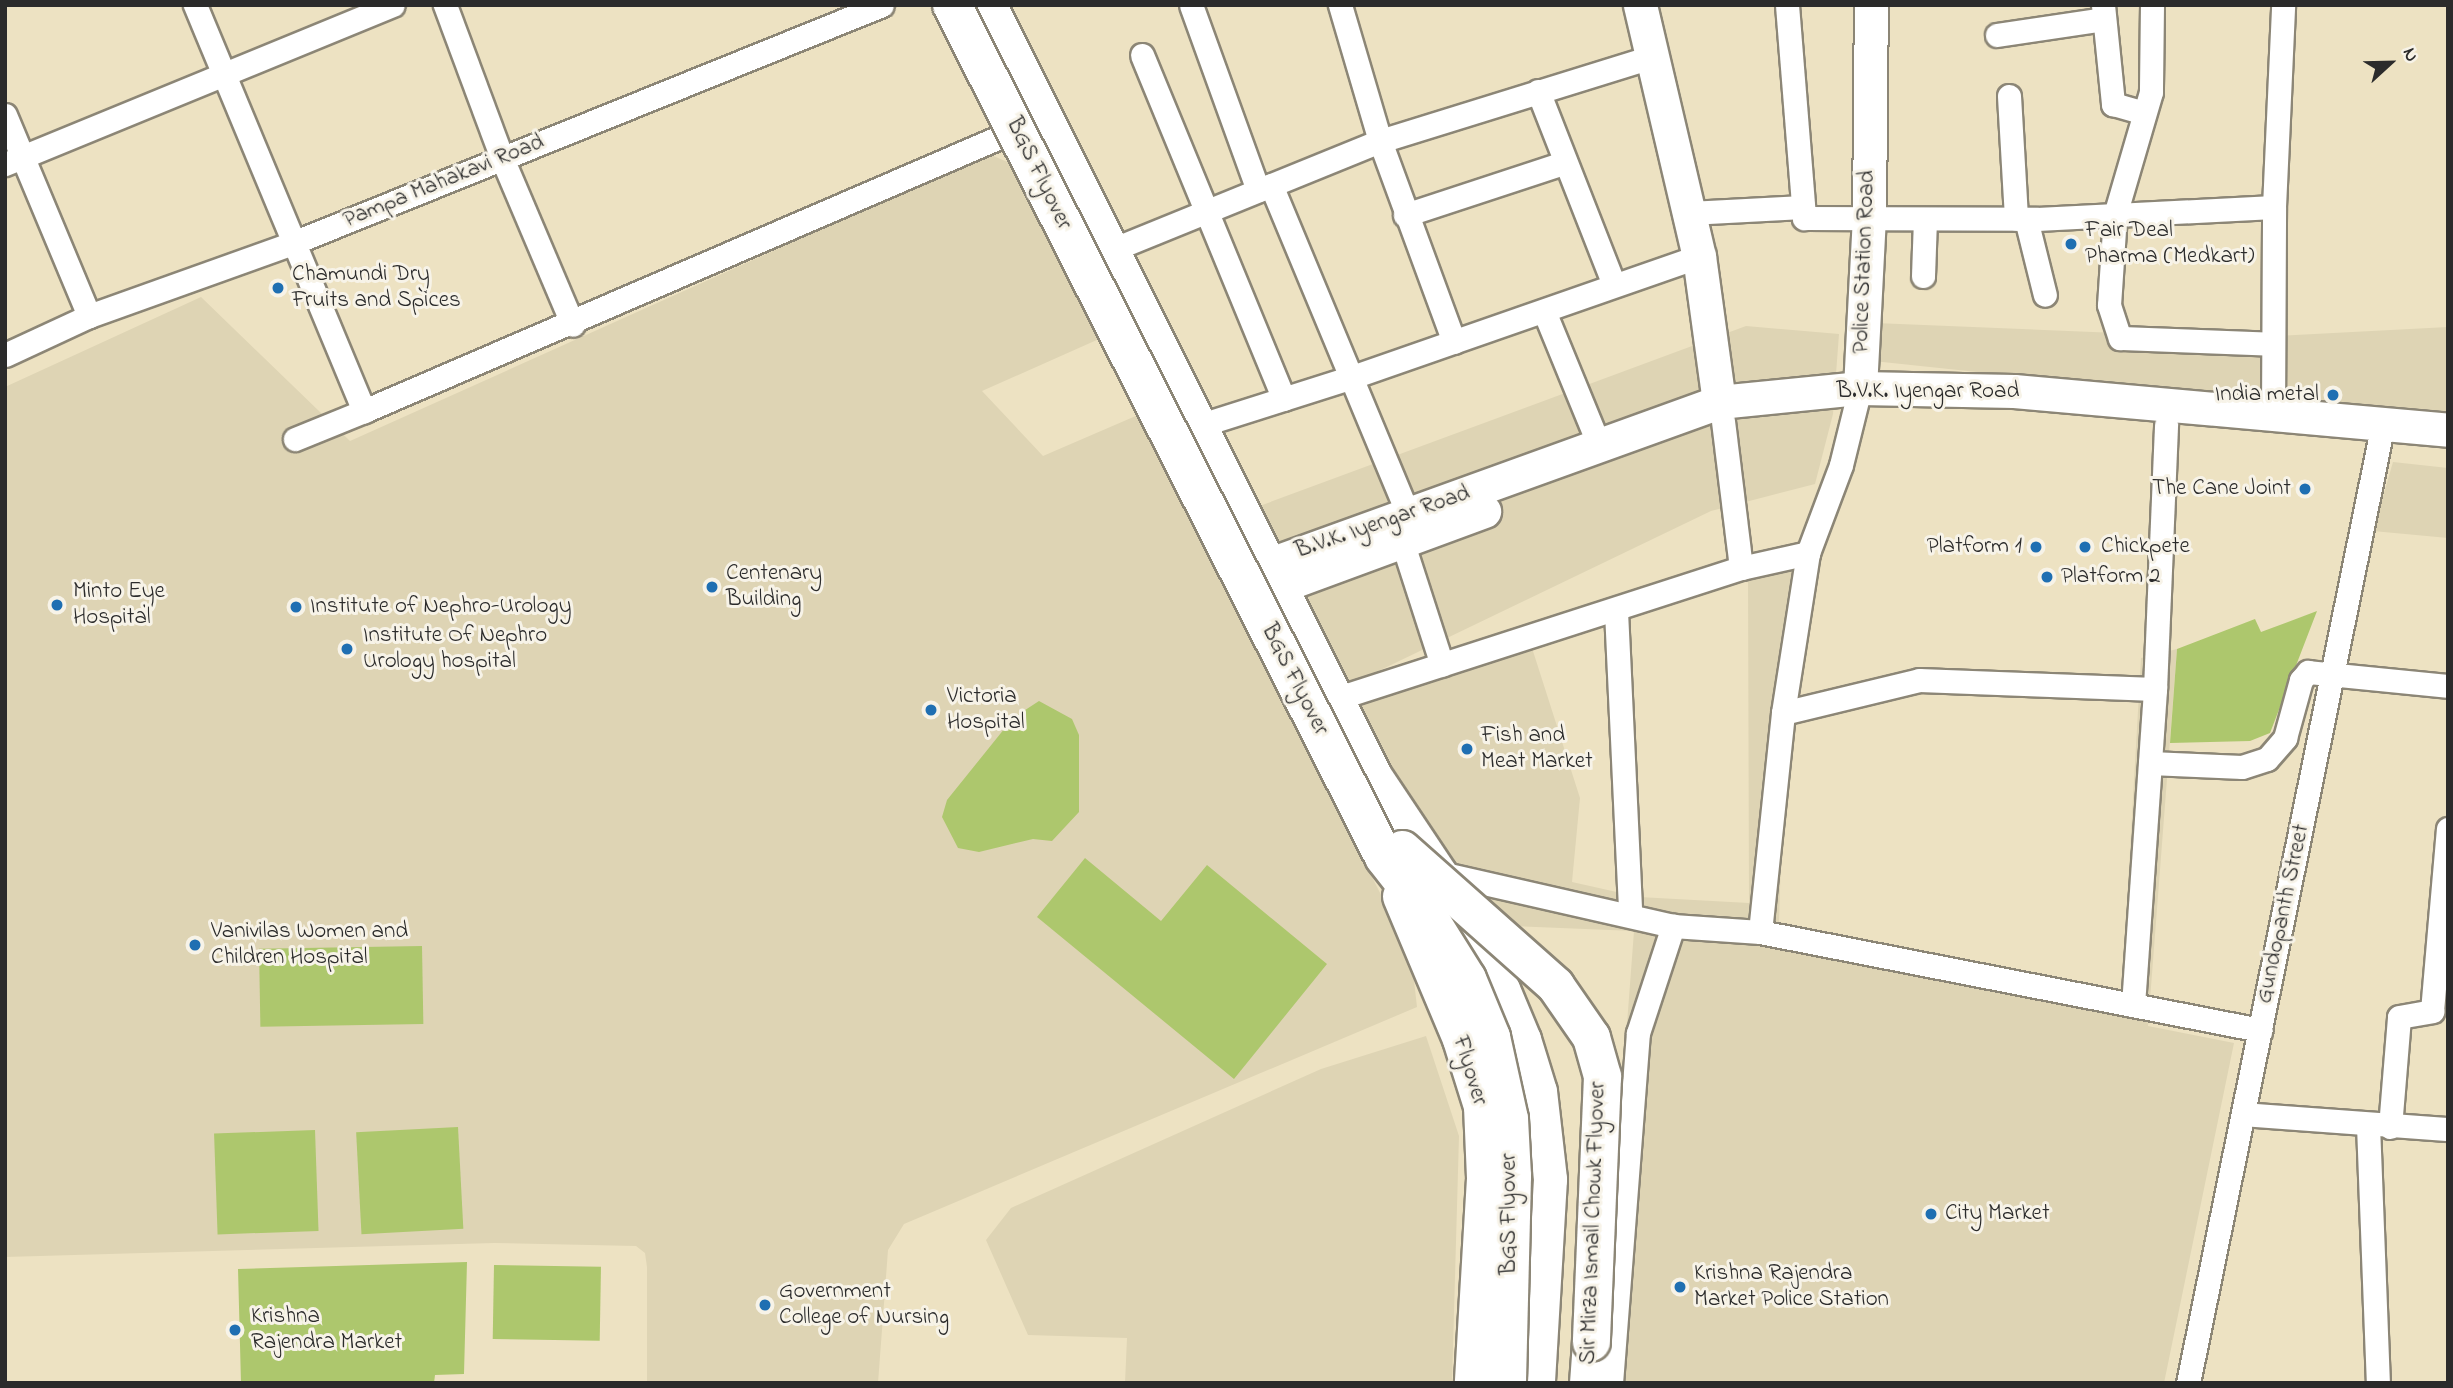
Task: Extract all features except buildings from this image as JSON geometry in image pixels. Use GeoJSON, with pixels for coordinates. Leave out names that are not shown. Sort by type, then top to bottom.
{"type":"FeatureCollection","features":[{"type":"Feature","properties":{"kind":"highway","name":"BGS Flyover"},"geometry":{"type":"LineString","coordinates":[[952,5],[1417,899],[1466,979],[1500,1069],[1512,1176],[1507,1383]]}},
{"type":"Feature","properties":{"kind":"highway","name":"BGS Flyover"},"geometry":{"type":"LineString","coordinates":[[978,5],[1393,853],[1482,978],[1509,1044],[1526,1138],[1523,1383]]}},
{"type":"Feature","properties":{"kind":"main road","name":"Sir Mirza Ismail Chowk Flyover"},"geometry":{"type":"LineString","coordinates":[[1393,853],[1555,985],[1591,1037],[1602,1076],[1588,1383]]}},
{"type":"Feature","properties":{"kind":"main road","name":"Flyover"},"geometry":{"type":"LineString","coordinates":[[1393,853],[1461,1039],[1482,1106],[1485,1178],[1473,1383]]}},
{"type":"Feature","properties":{"kind":"street"},"geometry":{"type":"LineString","coordinates":[[195,5],[227,75],[293,243],[364,411]]}},
{"type":"Feature","properties":{"kind":"street"},"geometry":{"type":"LineString","coordinates":[[14,160],[393,5]]}},
{"type":"Feature","properties":{"kind":"street"},"geometry":{"type":"LineString","coordinates":[[445,5],[502,158],[573,324]]}},
{"type":"Feature","properties":{"kind":"street","name":"Pampa Mahakavi Road"},"geometry":{"type":"LineString","coordinates":[[5,355],[89,316],[293,243],[882,5]]}},
{"type":"Feature","properties":{"kind":"street"},"geometry":{"type":"LineString","coordinates":[[939,5],[1232,593],[1388,895],[1455,995],[1494,1096],[1497,1179],[1489,1383]]}},
{"type":"Feature","properties":{"kind":"street"},"geometry":{"type":"LineString","coordinates":[[990,5],[1374,774],[1440,873],[1503,989],[1541,1091],[1550,1179],[1538,1383]]}},
{"type":"Feature","properties":{"kind":"street"},"geometry":{"type":"LineString","coordinates":[[1191,5],[1265,187],[1352,377],[1409,530],[1442,665]]}},
{"type":"Feature","properties":{"kind":"street"},"geometry":{"type":"LineString","coordinates":[[1340,5],[1380,142],[1454,342]]}},
{"type":"Feature","properties":{"kind":"street"},"geometry":{"type":"LineString","coordinates":[[1640,5],[1699,256],[1741,568]]}},
{"type":"Feature","properties":{"kind":"street"},"geometry":{"type":"LineString","coordinates":[[1787,5],[1804,218],[2021,219],[2274,207]]}},
{"type":"Feature","properties":{"kind":"street","name":"Police Station Road"},"geometry":{"type":"LineString","coordinates":[[1760,932],[1783,713],[1808,553],[1841,465],[1858,396],[1869,219],[1871,5]]}},
{"type":"Feature","properties":{"kind":"street"},"geometry":{"type":"LineString","coordinates":[[2152,5],[2151,92],[2115,215],[2109,305],[2120,338],[2273,344]]}},
{"type":"Feature","properties":{"kind":"street"},"geometry":{"type":"LineString","coordinates":[[2273,414],[2274,207],[2283,5]]}},
{"type":"Feature","properties":{"kind":"street"},"geometry":{"type":"LineString","coordinates":[[1997,35],[2104,12],[2113,104],[2144,113]]}},
{"type":"Feature","properties":{"kind":"street"},"geometry":{"type":"LineString","coordinates":[[1142,55],[1284,399]]}},
{"type":"Feature","properties":{"kind":"street"},"geometry":{"type":"LineString","coordinates":[[1114,249],[1380,142],[1652,57]]}},
{"type":"Feature","properties":{"kind":"street"},"geometry":{"type":"LineString","coordinates":[[1538,91],[1563,163],[1614,285]]}},
{"type":"Feature","properties":{"kind":"street"},"geometry":{"type":"LineString","coordinates":[[2009,96],[2021,219],[2045,295]]}},
{"type":"Feature","properties":{"kind":"street"},"geometry":{"type":"LineString","coordinates":[[5,115],[14,160],[89,316]]}},
{"type":"Feature","properties":{"kind":"street"},"geometry":{"type":"LineString","coordinates":[[295,439],[573,324],[1006,136],[1047,115]]}},
{"type":"Feature","properties":{"kind":"street"},"geometry":{"type":"LineString","coordinates":[[1405,215],[1563,163]]}},
{"type":"Feature","properties":{"kind":"street"},"geometry":{"type":"LineString","coordinates":[[1689,213],[1803,207]]}},
{"type":"Feature","properties":{"kind":"street"},"geometry":{"type":"LineString","coordinates":[[1923,275],[1925,219]]}},
{"type":"Feature","properties":{"kind":"street"},"geometry":{"type":"LineString","coordinates":[[1201,425],[1352,377],[1699,256]]}},
{"type":"Feature","properties":{"kind":"street"},"geometry":{"type":"LineString","coordinates":[[1544,311],[1600,445]]}},
{"type":"Feature","properties":{"kind":"street","name":"B.V.K. Iyengar Road"},"geometry":{"type":"LineString","coordinates":[[1409,530],[1600,445],[1721,412],[1858,396],[2014,391],[2273,414],[2381,435],[2448,452]]}},
{"type":"Feature","properties":{"kind":"street","name":"B.V.K. Iyengar Road"},"geometry":{"type":"LineString","coordinates":[[1858,396],[1963,408],[2166,425],[2381,435],[2448,430]]}},
{"type":"Feature","properties":{"kind":"street","name":"B.V.K. Iyengar Road"},"geometry":{"type":"LineString","coordinates":[[1232,593],[1273,574],[1409,530],[1721,412]]}},
{"type":"Feature","properties":{"kind":"street"},"geometry":{"type":"LineString","coordinates":[[2133,1005],[2155,689],[2166,425]]}},
{"type":"Feature","properties":{"kind":"street","name":"Gundopanth Street"},"geometry":{"type":"LineString","coordinates":[[2188,1383],[2381,435]]}},
{"type":"Feature","properties":{"kind":"street"},"geometry":{"type":"LineString","coordinates":[[1335,699],[1616,611],[1741,568],[1808,553]]}},
{"type":"Feature","properties":{"kind":"street"},"geometry":{"type":"LineString","coordinates":[[1616,611],[1630,913]]}},
{"type":"Feature","properties":{"kind":"street"},"geometry":{"type":"LineString","coordinates":[[2150,763],[2242,767],[2267,759],[2284,738],[2301,680],[2308,672],[2333,672],[2448,686]]}},
{"type":"Feature","properties":{"kind":"street"},"geometry":{"type":"LineString","coordinates":[[1783,713],[1919,680],[2155,689]]}},
{"type":"Feature","properties":{"kind":"street"},"geometry":{"type":"LineString","coordinates":[[2378,1383],[2372,1312],[2379,1126],[2399,1017],[2432,1011],[2448,829]]}},
{"type":"Feature","properties":{"kind":"street"},"geometry":{"type":"LineString","coordinates":[[1440,873],[1561,902],[1630,913],[1673,926],[1760,932],[2260,1030]]}},
{"type":"Feature","properties":{"kind":"street"},"geometry":{"type":"LineString","coordinates":[[1611,1383],[1639,1033],[1662,969],[1673,926]]}},
{"type":"Feature","properties":{"kind":"street"},"geometry":{"type":"LineString","coordinates":[[2243,1114],[2448,1129]]}},
{"type":"Feature","properties":{"kind":"shaded area"},"geometry":{"type":"Polygon","coordinates":[[[989,154],[1012,164],[1099,339],[982,391],[1043,456],[1138,415],[1411,954],[1417,1007],[904,1224],[888,1250],[878,1383],[647,1383],[647,1267],[645,1253],[636,1246],[494,1243],[5,1257],[5,387],[201,297],[350,441],[989,154]]]}},
{"type":"Feature","properties":{"kind":"shaded area"},"geometry":{"type":"Polygon","coordinates":[[[1875,323],[2238,338],[2448,327],[2448,422],[1873,361],[1875,323]]]}},
{"type":"Feature","properties":{"kind":"shaded area"},"geometry":{"type":"Polygon","coordinates":[[[1746,326],[1839,334],[1833,414],[1815,484],[1711,511],[1341,689],[1246,511],[1746,326]]]}},
{"type":"Feature","properties":{"kind":"shaded area"},"geometry":{"type":"Polygon","coordinates":[[[2393,462],[2448,468],[2448,538],[2373,531],[2393,462]]]}},
{"type":"Feature","properties":{"kind":"shaded area"},"geometry":{"type":"Polygon","coordinates":[[[1816,561],[1784,761],[1779,922],[2122,992],[2141,658],[2177,649],[2148,1026],[2234,1043],[2164,1383],[1600,1383],[1634,931],[1511,926],[1453,863],[1343,701],[1532,648],[1580,798],[1572,882],[1639,897],[1749,903],[1748,574],[1816,561]]]}},
{"type":"Feature","properties":{"kind":"shaded area"},"geometry":{"type":"Polygon","coordinates":[[[1426,1036],[1459,1136],[1452,1383],[1125,1383],[1127,1338],[1028,1335],[986,1240],[1011,1208],[1321,1069],[1426,1036]]]}},
{"type":"Feature","properties":{"kind":"green space"},"geometry":{"type":"Polygon","coordinates":[[[2317,611],[2270,733],[2250,741],[2170,743],[2177,649],[2255,619],[2261,632],[2317,611]]]}},
{"type":"Feature","properties":{"kind":"green space"},"geometry":{"type":"Polygon","coordinates":[[[1039,701],[1072,719],[1079,735],[1079,812],[1052,841],[1033,839],[979,852],[958,848],[942,817],[947,800],[1013,718],[1039,701]]]}},
{"type":"Feature","properties":{"kind":"green space"},"geometry":{"type":"Polygon","coordinates":[[[1085,858],[1161,921],[1207,865],[1327,964],[1234,1079],[1037,917],[1085,858]]]}},
{"type":"Feature","properties":{"kind":"green space"},"geometry":{"type":"Polygon","coordinates":[[[422,946],[423,1024],[260,1027],[259,949],[422,946]]]}},
{"type":"Feature","properties":{"kind":"green space"},"geometry":{"type":"Polygon","coordinates":[[[458,1127],[463,1229],[361,1234],[356,1132],[458,1127]]]}},
{"type":"Feature","properties":{"kind":"green space"},"geometry":{"type":"Polygon","coordinates":[[[315,1130],[319,1231],[218,1234],[214,1134],[315,1130]]]}},
{"type":"Feature","properties":{"kind":"green space"},"geometry":{"type":"Polygon","coordinates":[[[467,1262],[464,1374],[435,1375],[434,1383],[241,1383],[238,1269],[467,1262]]]}},
{"type":"Feature","properties":{"kind":"green space"},"geometry":{"type":"Polygon","coordinates":[[[494,1265],[601,1267],[600,1341],[493,1339],[494,1265]]]}},
{"type":"Feature","properties":{"kind":"place","name":"Fair Deal Pharma (Medkart)"},"geometry":{"type":"Point","coordinates":[2071,244]}},
{"type":"Feature","properties":{"kind":"place","name":"Chamundi Dry Fruits and Spices"},"geometry":{"type":"Point","coordinates":[278,288]}},
{"type":"Feature","properties":{"kind":"place","name":"India metal"},"geometry":{"type":"Point","coordinates":[2333,395]}},
{"type":"Feature","properties":{"kind":"place","name":"The Cane Joint"},"geometry":{"type":"Point","coordinates":[2305,489]}},
{"type":"Feature","properties":{"kind":"place","name":"Platform 1"},"geometry":{"type":"Point","coordinates":[2036,547]}},
{"type":"Feature","properties":{"kind":"place","name":"Chickpete"},"geometry":{"type":"Point","coordinates":[2085,547]}},
{"type":"Feature","properties":{"kind":"place","name":"Platform 2"},"geometry":{"type":"Point","coordinates":[2047,577]}},
{"type":"Feature","properties":{"kind":"place","name":"Centenary Building"},"geometry":{"type":"Point","coordinates":[712,587]}},
{"type":"Feature","properties":{"kind":"place","name":"Minto Eye Hospital"},"geometry":{"type":"Point","coordinates":[57,605]}},
{"type":"Feature","properties":{"kind":"place","name":"Institute of Nephro-Urology"},"geometry":{"type":"Point","coordinates":[296,607]}},
{"type":"Feature","properties":{"kind":"place","name":"Institute Of Nephro Urology hospital"},"geometry":{"type":"Point","coordinates":[347,649]}},
{"type":"Feature","properties":{"kind":"place","name":"Victoria Hospital"},"geometry":{"type":"Point","coordinates":[931,710]}},
{"type":"Feature","properties":{"kind":"place","name":"Fish and Meat Market"},"geometry":{"type":"Point","coordinates":[1467,749]}},
{"type":"Feature","properties":{"kind":"place","name":"Vanivilas Women and Children Hospital"},"geometry":{"type":"Point","coordinates":[195,945]}},
{"type":"Feature","properties":{"kind":"place","name":"City Market"},"geometry":{"type":"Point","coordinates":[1931,1214]}},
{"type":"Feature","properties":{"kind":"place","name":"Krishna Rajendra Market Police Station"},"geometry":{"type":"Point","coordinates":[1680,1287]}},
{"type":"Feature","properties":{"kind":"place","name":"Government College of Nursing"},"geometry":{"type":"Point","coordinates":[765,1305]}},
{"type":"Feature","properties":{"kind":"place","name":"Krishna Rajendra Market"},"geometry":{"type":"Point","coordinates":[235,1330]}}]}
